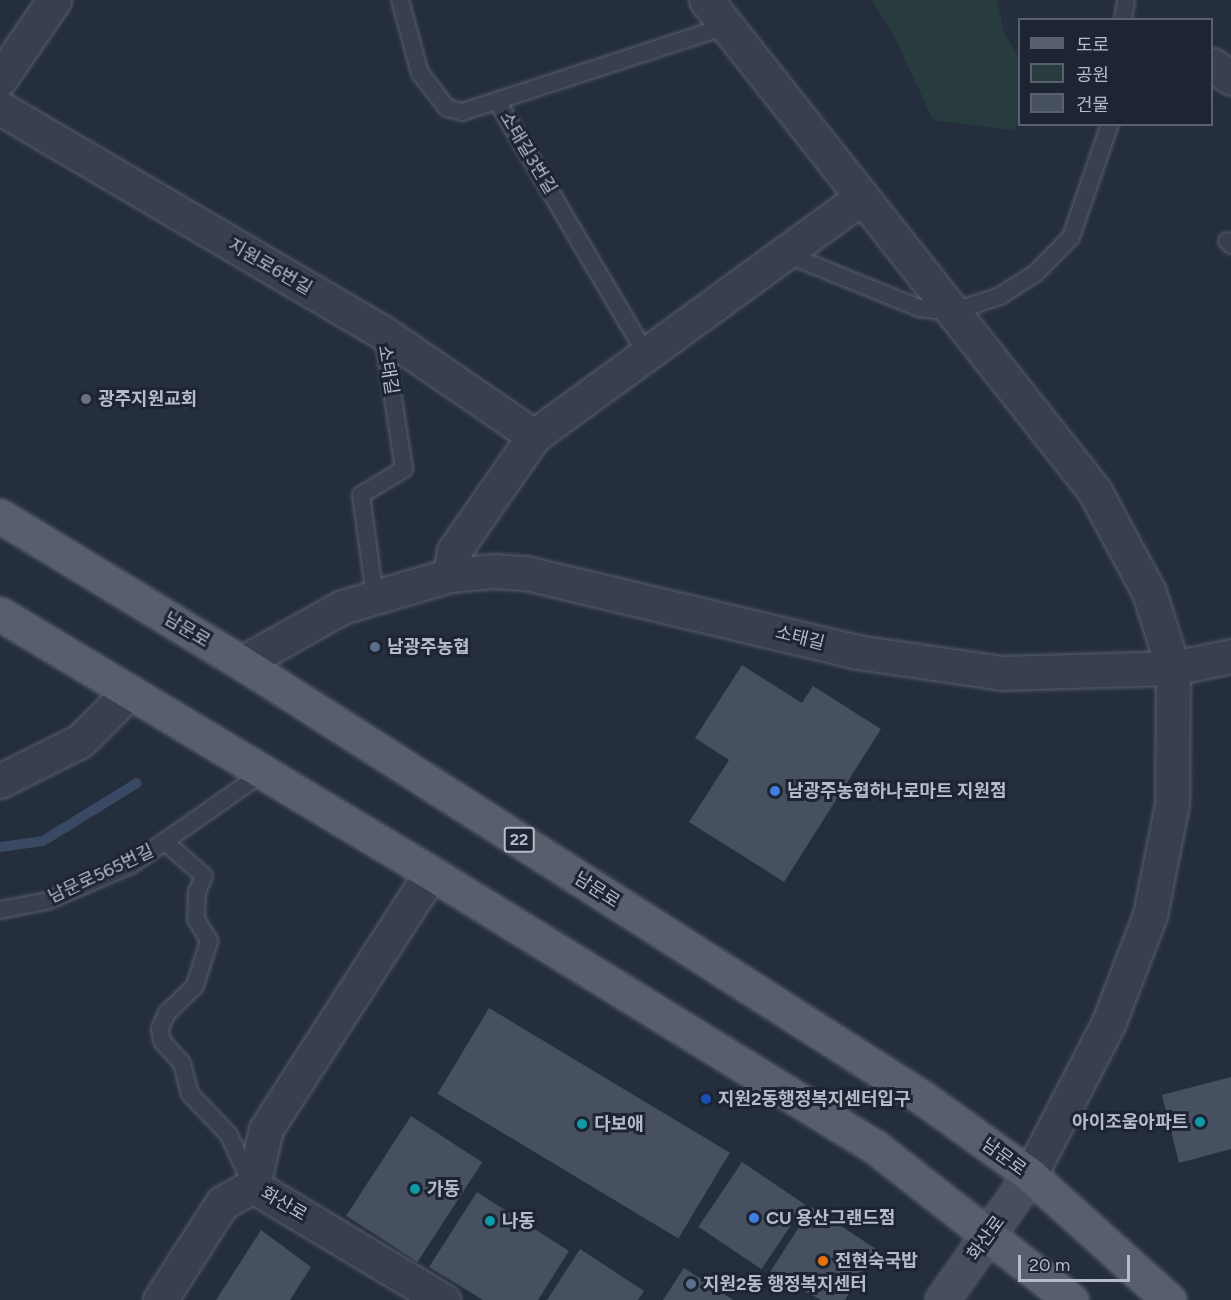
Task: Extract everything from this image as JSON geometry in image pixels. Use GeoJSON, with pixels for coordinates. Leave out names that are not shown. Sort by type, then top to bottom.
{"type":"FeatureCollection","features":[{"type":"Feature","properties":{"kind":"main road","name":"남문로"},"geometry":{"type":"LineString","coordinates":[[0,516],[242,663],[923,1098],[1030,1175],[1169,1300]]}},
{"type":"Feature","properties":{"kind":"main road"},"geometry":{"type":"LineString","coordinates":[[0,614],[261,774],[431,873],[874,1148],[990,1234],[1071,1300]]}},
{"type":"Feature","properties":{"kind":"main road","name":"화산로"},"geometry":{"type":"LineString","coordinates":[[942,1300],[1030,1175]]}},
{"type":"Feature","properties":{"kind":"street"},"geometry":{"type":"LineString","coordinates":[[0,79],[54,0]]}},
{"type":"Feature","properties":{"kind":"street"},"geometry":{"type":"LineString","coordinates":[[706,0],[1094,490],[1149,592],[1173,668],[1172,804],[1150,915],[1109,1022],[1030,1175]]}},
{"type":"Feature","properties":{"kind":"street"},"geometry":{"type":"LineString","coordinates":[[1213,66],[1231,78]]}},
{"type":"Feature","properties":{"kind":"street","name":"지원로6번길"},"geometry":{"type":"LineString","coordinates":[[0,108],[382,332],[534,436]]}},
{"type":"Feature","properties":{"kind":"street"},"geometry":{"type":"LineString","coordinates":[[450,575],[454,551],[534,436],[862,197]]}},
{"type":"Feature","properties":{"kind":"street","name":"소태길"},"geometry":{"type":"LineString","coordinates":[[242,663],[342,607],[450,575],[526,573],[857,652],[968,669],[1070,674],[1173,668],[1231,656]]}},
{"type":"Feature","properties":{"kind":"street"},"geometry":{"type":"LineString","coordinates":[[0,781],[80,741],[128,693]]}},
{"type":"Feature","properties":{"kind":"street"},"geometry":{"type":"LineString","coordinates":[[253,1186],[266,1129],[431,873]]}},
{"type":"Feature","properties":{"kind":"street","name":"화산로"},"geometry":{"type":"LineString","coordinates":[[160,1300],[222,1203],[253,1186],[443,1300]]}},
{"type":"Feature","properties":{"kind":"lane","name":"소태길3번길"},"geometry":{"type":"LineString","coordinates":[[400,0],[420,73],[447,108],[462,112],[497,101],[646,354]]}},
{"type":"Feature","properties":{"kind":"lane"},"geometry":{"type":"LineString","coordinates":[[1123,18],[1126,0]]}},
{"type":"Feature","properties":{"kind":"lane"},"geometry":{"type":"LineString","coordinates":[[497,101],[726,26]]}},
{"type":"Feature","properties":{"kind":"lane"},"geometry":{"type":"LineString","coordinates":[[784,253],[919,308],[952,312],[1000,296],[1036,273],[1071,237],[1109,126]]}},
{"type":"Feature","properties":{"kind":"lane","name":"소태길"},"geometry":{"type":"LineString","coordinates":[[375,597],[361,495],[404,469],[382,332]]}},
{"type":"Feature","properties":{"kind":"lane","name":"남문로565번길"},"geometry":{"type":"LineString","coordinates":[[0,910],[47,902],[131,865],[166,843],[261,774]]}},
{"type":"Feature","properties":{"kind":"lane","name":"남문로565번길"},"geometry":{"type":"LineString","coordinates":[[166,843],[204,876],[197,892],[196,919],[209,941],[195,986],[167,1013],[160,1029],[162,1041],[182,1063],[190,1094],[229,1135],[253,1186]]}},
{"type":"Feature","properties":{"kind":"green space"},"geometry":{"type":"Polygon","coordinates":[[[872,0],[997,0],[1004,32],[1018,56],[1018,123],[1013,130],[933,120],[893,34],[872,0]]]}},
{"type":"Feature","properties":{"kind":"building","name":"남광주농협하나로마트 지원점"},"geometry":{"type":"Polygon","coordinates":[[[742,665],[802,703],[813,686],[881,729],[784,882],[689,822],[729,760],[695,738],[742,665]]]}},
{"type":"Feature","properties":{"kind":"building","name":"다보애"},"geometry":{"type":"Polygon","coordinates":[[[489,1008],[730,1153],[678,1238],[437,1094],[489,1008]]]}},
{"type":"Feature","properties":{"kind":"building","name":"아이조움아파트"},"geometry":{"type":"Polygon","coordinates":[[[1231,1077],[1231,1149],[1179,1163],[1162,1095],[1231,1077]]]}},
{"type":"Feature","properties":{"kind":"building","name":"가동"},"geometry":{"type":"Polygon","coordinates":[[[411,1116],[482,1162],[417,1262],[346,1216],[411,1116]]]}},
{"type":"Feature","properties":{"kind":"building","name":"CU 용산그랜드점"},"geometry":{"type":"Polygon","coordinates":[[[742,1162],[805,1204],[761,1269],[698,1227],[742,1162]]]}},
{"type":"Feature","properties":{"kind":"building","name":"나동"},"geometry":{"type":"Polygon","coordinates":[[[477,1192],[569,1251],[538,1300],[483,1300],[429,1267],[477,1192]]]}},
{"type":"Feature","properties":{"kind":"building","name":"전현숙국밥"},"geometry":{"type":"Polygon","coordinates":[[[812,1207],[876,1249],[845,1300],[821,1300],[770,1272],[812,1207]]]}},
{"type":"Feature","properties":{"kind":"building"},"geometry":{"type":"Polygon","coordinates":[[[261,1230],[311,1267],[290,1300],[216,1300],[261,1230]]]}},
{"type":"Feature","properties":{"kind":"building"},"geometry":{"type":"Polygon","coordinates":[[[580,1249],[644,1291],[638,1300],[547,1300],[580,1249]]]}},
{"type":"Feature","properties":{"kind":"building","name":"지원2동 행정복지센터"},"geometry":{"type":"Polygon","coordinates":[[[684,1268],[733,1300],[663,1300],[684,1268]]]}},
{"type":"Feature","properties":{"kind":"waterway"},"geometry":{"type":"LineString","coordinates":[[0,847],[43,841],[137,783]]}},
{"type":"Feature","properties":{"kind":"place","name":"광주지원교회"},"geometry":{"type":"Point","coordinates":[86,399]}},
{"type":"Feature","properties":{"kind":"place","name":"남광주농협"},"geometry":{"type":"Point","coordinates":[375,647]}},
{"type":"Feature","properties":{"kind":"place","name":"남광주농협하나로마트 지원점"},"geometry":{"type":"Point","coordinates":[775,791]}},
{"type":"Feature","properties":{"kind":"place","name":"지원2동행정복지센터입구"},"geometry":{"type":"Point","coordinates":[706,1099]}},
{"type":"Feature","properties":{"kind":"place","name":"아이조움아파트"},"geometry":{"type":"Point","coordinates":[1200,1122]}},
{"type":"Feature","properties":{"kind":"place","name":"다보애"},"geometry":{"type":"Point","coordinates":[582,1124]}},
{"type":"Feature","properties":{"kind":"place","name":"가동"},"geometry":{"type":"Point","coordinates":[415,1189]}},
{"type":"Feature","properties":{"kind":"place","name":"CU 용산그랜드점"},"geometry":{"type":"Point","coordinates":[754,1218]}},
{"type":"Feature","properties":{"kind":"place","name":"나동"},"geometry":{"type":"Point","coordinates":[490,1221]}},
{"type":"Feature","properties":{"kind":"place","name":"전현숙국밥"},"geometry":{"type":"Point","coordinates":[823,1261]}},
{"type":"Feature","properties":{"kind":"place","name":"지원2동 행정복지센터"},"geometry":{"type":"Point","coordinates":[691,1284]}}]}
